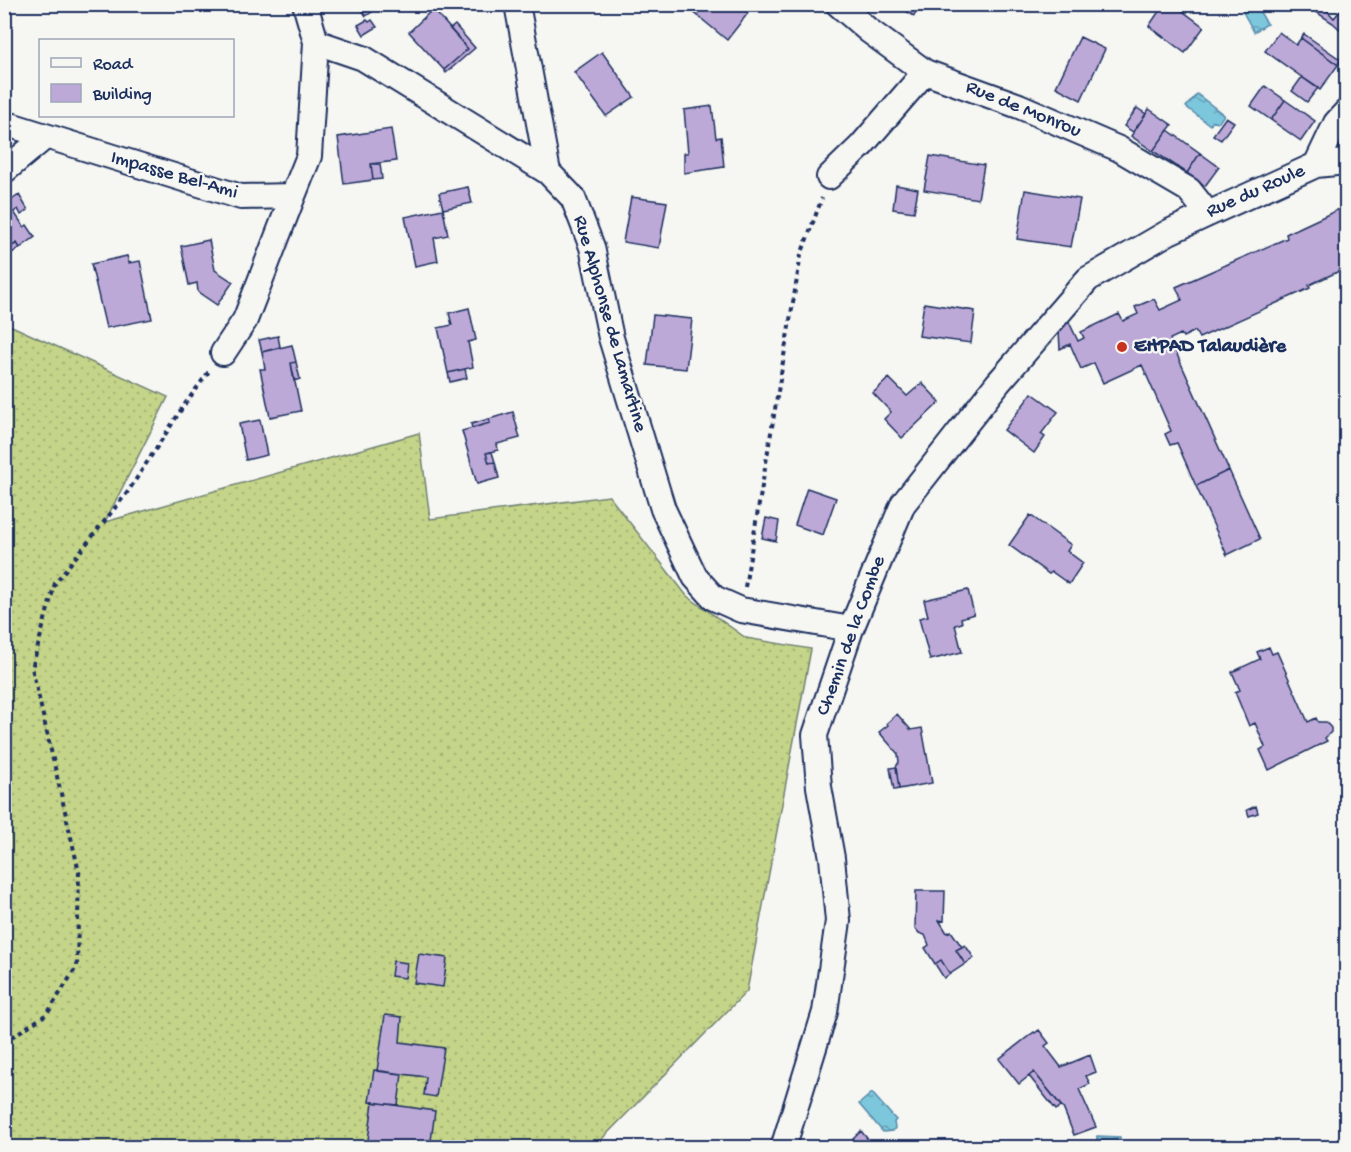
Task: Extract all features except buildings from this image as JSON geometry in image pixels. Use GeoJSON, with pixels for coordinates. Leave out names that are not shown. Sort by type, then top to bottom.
{"type":"FeatureCollection","features":[{"type":"Feature","properties":{"kind":"street"},"geometry":{"type":"LineString","coordinates":[[223,353],[244,320],[309,156],[316,42],[305,4]]}},
{"type":"Feature","properties":{"kind":"street"},"geometry":{"type":"LineString","coordinates":[[517,4],[548,172]]}},
{"type":"Feature","properties":{"kind":"street","name":"Rue de Monrou"},"geometry":{"type":"LineString","coordinates":[[838,4],[868,30],[925,72],[1019,106],[1119,149],[1189,190],[1208,214]]}},
{"type":"Feature","properties":{"kind":"street","name":"Rue Alphonse de Lamartine"},"geometry":{"type":"LineString","coordinates":[[316,42],[363,58],[548,172],[573,198],[592,247],[612,338],[663,509],[695,577],[714,598],[741,610],[851,629]]}},
{"type":"Feature","properties":{"kind":"street"},"geometry":{"type":"LineString","coordinates":[[829,177],[861,146],[925,72]]}},
{"type":"Feature","properties":{"kind":"street"},"geometry":{"type":"LineString","coordinates":[[1316,165],[1336,123],[1347,112]]}},
{"type":"Feature","properties":{"kind":"street","name":"Impasse Bel-Ami"},"geometry":{"type":"LineString","coordinates":[[4,123],[242,197],[293,196]]}},
{"type":"Feature","properties":{"kind":"street"},"geometry":{"type":"LineString","coordinates":[[4,171],[45,137]]}},
{"type":"Feature","properties":{"kind":"street","name":"Rue du Roule"},"geometry":{"type":"LineString","coordinates":[[1169,232],[1316,165],[1347,162]]}},
{"type":"Feature","properties":{"kind":"street","name":"Chemin de la Combe"},"geometry":{"type":"LineString","coordinates":[[783,1148],[825,1012],[838,921],[832,858],[819,787],[815,735],[851,629],[903,504],[998,383],[1088,279],[1169,232]]}},
{"type":"Feature","properties":{"kind":"path"},"geometry":{"type":"LineString","coordinates":[[741,610],[801,255],[829,177]]}},
{"type":"Feature","properties":{"kind":"path"},"geometry":{"type":"LineString","coordinates":[[4,1042],[47,1014],[78,966],[79,872],[32,668],[55,583],[128,493],[184,404],[223,353]]}},
{"type":"Feature","properties":{"kind":"green space"},"geometry":{"type":"Polygon","coordinates":[[[5,323],[168,397],[105,522],[419,433],[430,519],[609,496],[687,596],[746,638],[811,649],[747,991],[594,1147],[5,1148],[5,323]]]}},
{"type":"Feature","properties":{"kind":"water"},"geometry":{"type":"Polygon","coordinates":[[[1239,5],[1256,5],[1267,24],[1254,32],[1239,5]]]}},
{"type":"Feature","properties":{"kind":"water"},"geometry":{"type":"Polygon","coordinates":[[[1197,94],[1224,115],[1219,122],[1213,121],[1210,125],[1186,107],[1197,94]]]}},
{"type":"Feature","properties":{"kind":"water"},"geometry":{"type":"Polygon","coordinates":[[[872,1093],[896,1120],[893,1131],[883,1132],[859,1104],[872,1093]]]}},
{"type":"Feature","properties":{"kind":"water"},"geometry":{"type":"Polygon","coordinates":[[[1097,1136],[1120,1137],[1120,1147],[1096,1147],[1097,1136]]]}},
{"type":"Feature","properties":{"kind":"place","name":"EHPAD Talaudière"},"geometry":{"type":"Point","coordinates":[1122,347]}}]}
